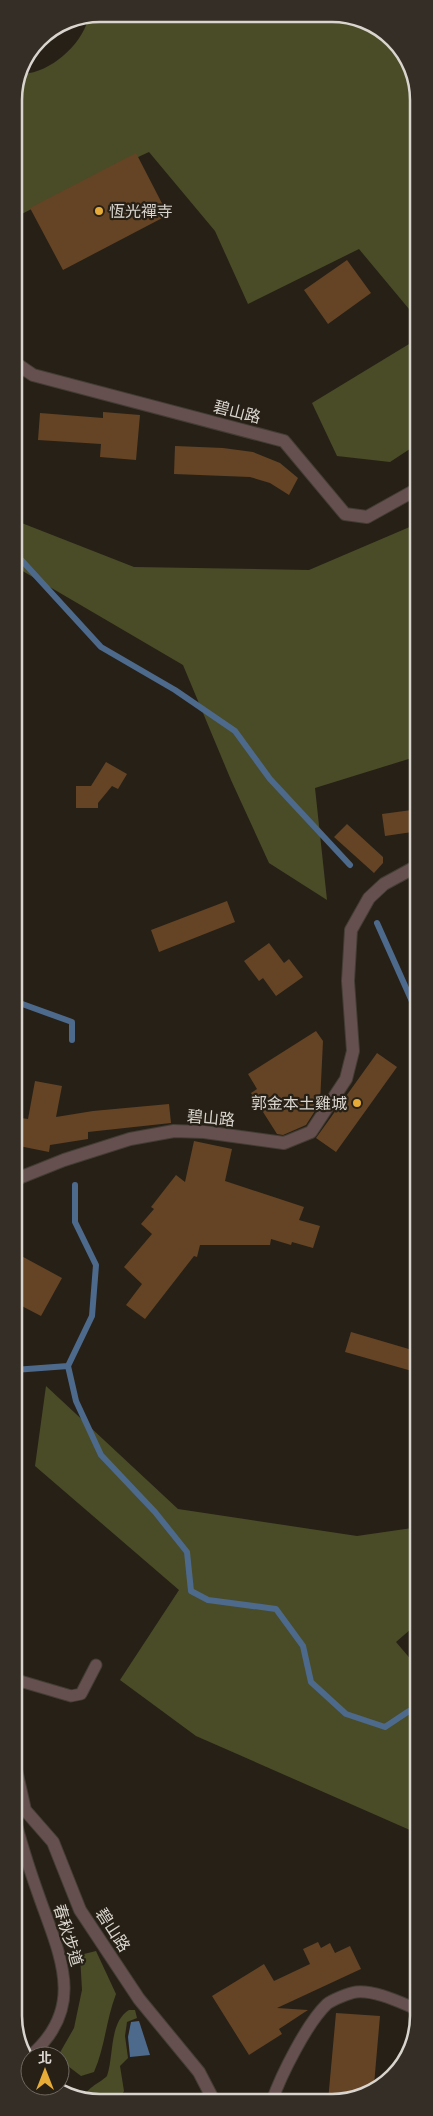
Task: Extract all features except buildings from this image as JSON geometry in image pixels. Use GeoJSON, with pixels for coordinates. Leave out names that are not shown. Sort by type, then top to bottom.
{"type":"FeatureCollection","features":[{"type":"Feature","properties":{"kind":"street","name":"碧山路"},"geometry":{"type":"LineString","coordinates":[[23,368],[33,375],[284,441],[345,514],[366,517],[410,493]]}},
{"type":"Feature","properties":{"kind":"street","name":"碧山路"},"geometry":{"type":"LineString","coordinates":[[22,1177],[56,1163],[130,1139],[174,1131],[204,1132],[284,1143],[311,1132],[346,1079],[353,1051],[348,981],[351,930],[369,898],[384,884],[410,870]]}},
{"type":"Feature","properties":{"kind":"street","name":"碧山路"},"geometry":{"type":"LineString","coordinates":[[22,1816],[53,1842],[80,1910],[150,2013],[199,2072],[210,2094]]}},
{"type":"Feature","properties":{"kind":"lane"},"geometry":{"type":"LineString","coordinates":[[22,1682],[71,1696],[81,1694],[96,1665]]}},
{"type":"Feature","properties":{"kind":"lane","name":"春秋步道"},"geometry":{"type":"LineString","coordinates":[[22,1846],[60,1953],[64,1979],[64,2005],[56,2027],[42,2046]]}},
{"type":"Feature","properties":{"kind":"lane"},"geometry":{"type":"LineString","coordinates":[[274,2094],[279,2080],[304,2036],[328,2003],[356,1992],[389,1997],[410,2006]]}},
{"type":"Feature","properties":{"kind":"green space"},"geometry":{"type":"Polygon","coordinates":[[[100,22],[333,22],[363,28],[388,45],[402,66],[410,90],[410,310],[359,249],[248,304],[215,231],[149,152],[86,181],[23,213],[23,95],[27,73],[54,63],[71,48],[86,24],[100,22]]]}},
{"type":"Feature","properties":{"kind":"green space"},"geometry":{"type":"Polygon","coordinates":[[[410,343],[410,449],[390,462],[337,456],[312,403],[410,343]]]}},
{"type":"Feature","properties":{"kind":"green space"},"geometry":{"type":"Polygon","coordinates":[[[23,523],[134,567],[309,570],[410,527],[410,759],[315,788],[327,900],[269,863],[231,780],[183,665],[23,571],[23,523]]]}},
{"type":"Feature","properties":{"kind":"green space"},"geometry":{"type":"Polygon","coordinates":[[[46,1386],[178,1509],[357,1536],[410,1528],[410,1630],[396,1642],[410,1658],[410,1830],[196,1736],[120,1680],[179,1590],[35,1466],[46,1386]]]}},
{"type":"Feature","properties":{"kind":"green space"},"geometry":{"type":"Polygon","coordinates":[[[96,1951],[116,1994],[101,2053],[94,2072],[81,2076],[70,2068],[70,2046],[64,2046],[74,2028],[82,1990],[80,1955],[96,1951]]]}},
{"type":"Feature","properties":{"kind":"green space"},"geometry":{"type":"Polygon","coordinates":[[[129,2010],[135,2010],[137,2018],[127,2022],[125,2036],[128,2058],[120,2066],[124,2091],[122,2094],[87,2092],[107,2076],[115,2031],[123,2015],[129,2010]]]}},
{"type":"Feature","properties":{"kind":"water"},"geometry":{"type":"Polygon","coordinates":[[[139,2021],[150,2055],[130,2057],[128,2037],[131,2022],[139,2021]]]}},
{"type":"Feature","properties":{"kind":"waterway"},"geometry":{"type":"LineString","coordinates":[[23,562],[101,647],[175,690],[235,731],[270,779],[350,865]]}},
{"type":"Feature","properties":{"kind":"waterway"},"geometry":{"type":"LineString","coordinates":[[377,923],[410,997]]}},
{"type":"Feature","properties":{"kind":"waterway"},"geometry":{"type":"LineString","coordinates":[[23,1004],[72,1022],[72,1040]]}},
{"type":"Feature","properties":{"kind":"waterway"},"geometry":{"type":"LineString","coordinates":[[75,1185],[75,1222],[96,1265],[92,1316],[68,1366],[76,1401],[101,1455],[155,1512],[187,1552],[191,1591],[208,1600],[276,1609],[303,1646],[311,1682],[346,1714],[385,1727],[410,1711]]}},
{"type":"Feature","properties":{"kind":"waterway"},"geometry":{"type":"LineString","coordinates":[[22,1369],[68,1366]]}},
{"type":"Feature","properties":{"kind":"place","name":"恆光禪寺"},"geometry":{"type":"Point","coordinates":[99,211]}},
{"type":"Feature","properties":{"kind":"place","name":"郭金本土雞城"},"geometry":{"type":"Point","coordinates":[357,1103]}}]}
